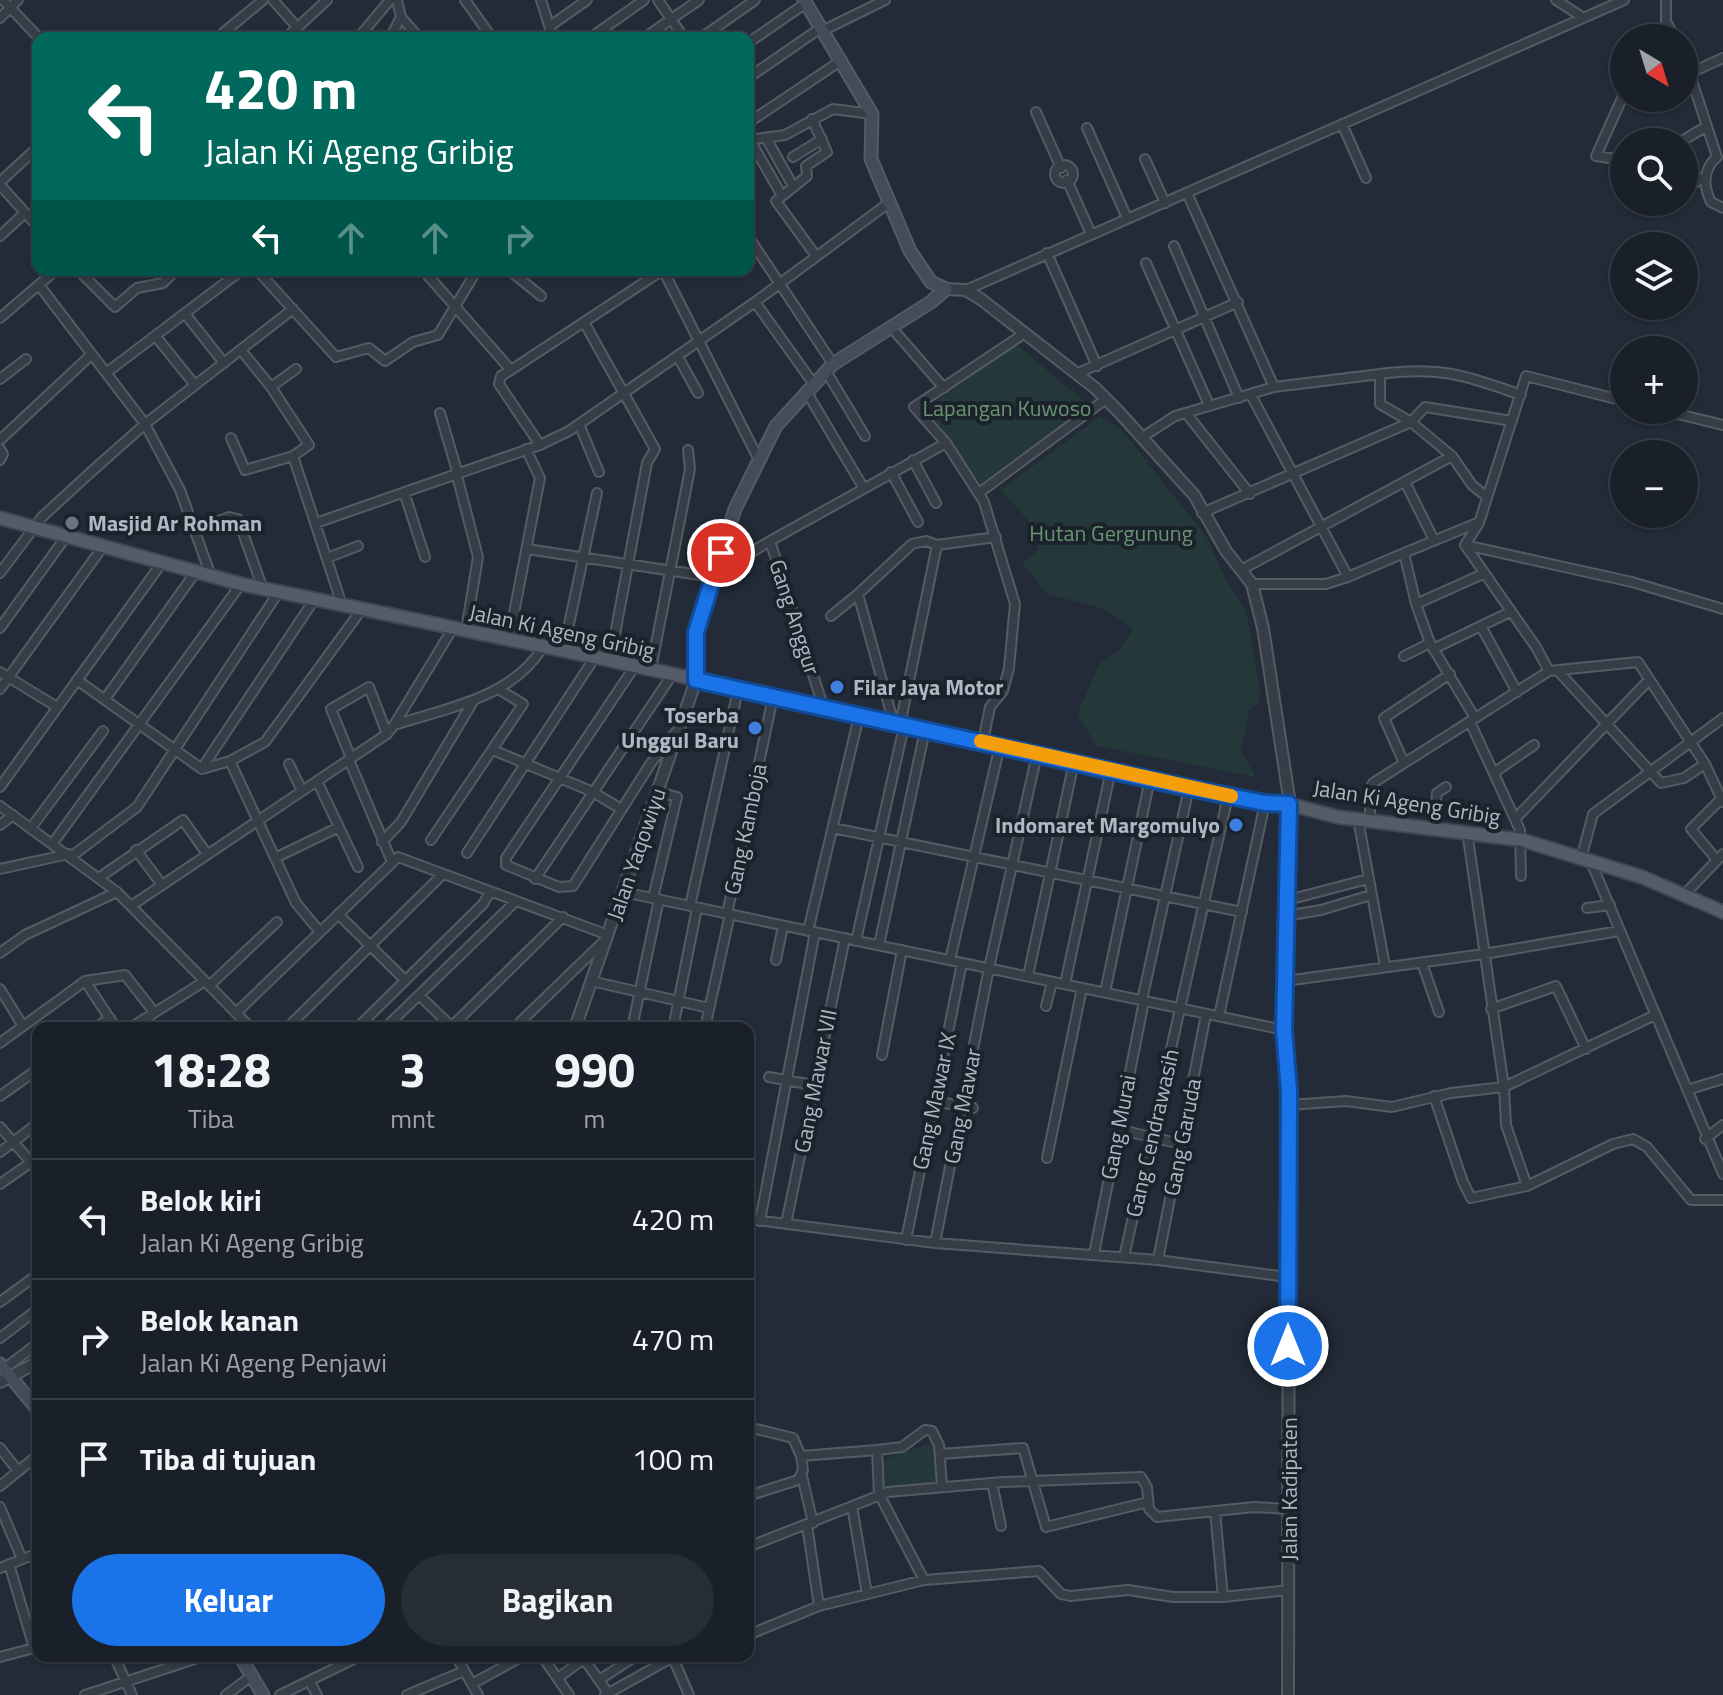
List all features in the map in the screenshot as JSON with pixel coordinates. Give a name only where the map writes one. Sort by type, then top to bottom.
[{"type":"main road","points":[[805,1],[872,114],[871,159],[916,264],[931,282],[946,289]]},
{"type":"main road","points":[[696,680],[696,632],[735,509],[776,426],[829,368],[946,289]]},
{"type":"main road","name":"Jalan Ki Ageng Gribig","points":[[0,518],[161,564],[278,593],[595,657],[1189,788],[1265,803],[1289,802],[1364,820],[1522,840],[1685,894],[1723,912]]},
{"type":"main road","points":[[4,1373],[32,1403]]},
{"type":"main road","points":[[244,1662],[263,1695]]},
{"type":"street","points":[[3,0],[33,32]]},
{"type":"street","points":[[0,18],[18,0]]},
{"type":"street","points":[[224,32],[263,0]]},
{"type":"street","points":[[273,0],[297,27]]},
{"type":"street","points":[[292,32],[327,0]]},
{"type":"street","points":[[363,32],[390,0]]},
{"type":"street","points":[[397,0],[401,17],[414,32]]},
{"type":"street","points":[[465,0],[488,32]]},
{"type":"street","points":[[541,0],[552,32]]},
{"type":"street","points":[[550,26],[587,0]]},
{"type":"street","points":[[599,32],[644,0]]},
{"type":"street","points":[[658,0],[680,32]]},
{"type":"street","points":[[653,32],[699,0]]},
{"type":"street","points":[[710,32],[755,0]]},
{"type":"street","points":[[754,74],[823,29],[885,0]]},
{"type":"street","points":[[1556,0],[1582,17]]},
{"type":"street","points":[[754,39],[805,1]]},
{"type":"street","points":[[946,289],[966,290],[1619,1]]},
{"type":"street","points":[[1667,2],[1668,24]]},
{"type":"street","points":[[393,32],[401,17]]},
{"type":"street","points":[[1698,69],[1723,58]]},
{"type":"street","points":[[754,119],[842,60]]},
{"type":"street","points":[[1698,104],[1720,155],[1709,165],[1706,176],[1711,202],[1723,208]]},
{"type":"street","points":[[754,139],[785,135],[833,109],[872,114]]},
{"type":"street","points":[[1036,112],[1061,168],[1053,178],[1058,183],[1067,180],[1091,234]]},
{"type":"street","points":[[1610,158],[1596,156],[1616,112]]},
{"type":"street","points":[[812,119],[822,139],[825,155],[806,166],[807,176],[781,194],[777,204],[816,256]]},
{"type":"street","points":[[1342,124],[1366,178]]},
{"type":"street","points":[[1698,131],[1707,126]]},
{"type":"street","points":[[1087,128],[1127,218]]},
{"type":"street","points":[[766,138],[793,186]]},
{"type":"street","points":[[793,157],[822,139]]},
{"type":"street","points":[[754,148],[781,194]]},
{"type":"street","points":[[32,153],[0,184],[32,221]]},
{"type":"street","points":[[1145,159],[1165,203]]},
{"type":"street","points":[[1698,181],[1706,176]]},
{"type":"street","points":[[1187,193],[1274,387]]},
{"type":"street","points":[[316,523],[540,445],[579,424],[678,357],[890,202]]},
{"type":"street","points":[[0,236],[25,213]]},
{"type":"street","points":[[754,246],[829,368],[865,436]]},
{"type":"street","points":[[1174,246],[1239,398]]},
{"type":"street","points":[[1047,253],[1097,366]]},
{"type":"street","points":[[1146,263],[1209,405]]},
{"type":"street","points":[[1,315],[49,276]]},
{"type":"street","points":[[84,276],[115,307],[137,288],[163,283],[170,276]]},
{"type":"street","points":[[106,373],[157,338],[235,276]]},
{"type":"street","points":[[263,276],[336,357],[369,348],[385,361],[413,342],[438,335],[473,276]]},
{"type":"street","points":[[429,276],[455,302],[511,370]]},
{"type":"street","points":[[516,276],[541,296]]},
{"type":"street","points":[[540,445],[499,384],[501,376],[654,276]]},
{"type":"street","points":[[666,276],[758,458]]},
{"type":"street","points":[[39,285],[145,424],[180,490],[211,577]]},
{"type":"street","points":[[966,290],[1106,399],[1194,495],[1202,513],[1252,584],[1326,584],[1479,523]]},
{"type":"street","points":[[755,302],[810,387],[863,487]]},
{"type":"street","points":[[1076,374],[1238,302]]},
{"type":"street","points":[[0,573],[32,529],[145,424],[293,309]]},
{"type":"street","points":[[186,315],[224,363]]},
{"type":"street","points":[[585,324],[655,449],[647,463],[610,661]]},
{"type":"street","points":[[891,327],[944,388]]},
{"type":"street","points":[[983,741],[990,707],[1007,680],[1015,627],[1015,604],[996,537],[979,493],[946,443],[914,407],[1025,333]]},
{"type":"street","points":[[157,338],[195,385]]},
{"type":"street","points":[[231,438],[245,470],[293,456],[309,445],[271,387],[241,350]]},
{"type":"street","points":[[0,440],[91,355]]},
{"type":"street","points":[[678,357],[698,393]]},
{"type":"street","points":[[0,379],[26,359]]},
{"type":"street","points":[[271,387],[296,369]]},
{"type":"street","points":[[1141,438],[1162,422],[1274,387],[1380,374],[1432,369],[1521,395]]},
{"type":"street","points":[[1380,374],[1380,404],[1411,422],[1452,456],[1472,485],[1487,497]]},
{"type":"street","points":[[1465,545],[1479,523],[1526,376],[1610,397]]},
{"type":"street","points":[[1251,395],[1348,577]]},
{"type":"street","points":[[979,493],[1106,399]]},
{"type":"street","points":[[1202,513],[1411,422],[1425,407],[1512,421]]},
{"type":"street","points":[[131,906],[387,734],[460,629],[478,557],[440,413]]},
{"type":"street","points":[[1186,413],[1250,494]]},
{"type":"street","points":[[1698,419],[1723,425]]},
{"type":"street","points":[[579,424],[599,472]]},
{"type":"street","points":[[770,541],[946,443]]},
{"type":"street","points":[[0,449],[3,454],[0,460]]},
{"type":"street","points":[[509,639],[540,478],[526,449]]},
{"type":"street","points":[[651,669],[690,469],[688,450]]},
{"type":"street","points":[[293,456],[342,605]]},
{"type":"street","points":[[1241,570],[1452,456]]},
{"type":"street","points":[[913,460],[936,503]]},
{"type":"street","points":[[891,472],[918,522]]},
{"type":"street","points":[[1405,482],[1434,540]]},
{"type":"street","points":[[404,492],[425,557]]},
{"type":"street","points":[[563,652],[597,493]]},
{"type":"street","points":[[194,530],[229,517],[238,519],[263,589]]},
{"type":"street","points":[[831,616],[912,544],[926,541],[937,545],[996,537]]},
{"type":"street","points":[[0,628],[65,538]]},
{"type":"street","name":"Gang Anggur","points":[[714,576],[770,541],[824,709]]},
{"type":"street","points":[[856,941],[937,545]]},
{"type":"street","points":[[1465,545],[1553,671],[1609,722],[1664,783],[1684,778],[1705,764]]},
{"type":"street","points":[[1465,545],[1632,582],[1723,609]]},
{"type":"street","points":[[327,558],[358,546]]},
{"type":"street","points":[[0,689],[4,674],[102,548]]},
{"type":"street","points":[[527,549],[714,576]]},
{"type":"street","points":[[1404,553],[1416,604],[1431,646],[1450,674],[1515,819],[1522,840],[1521,876]]},
{"type":"street","points":[[0,787],[161,564]]},
{"type":"street","points":[[105,699],[195,573]]},
{"type":"street","points":[[1416,604],[1483,574]]},
{"type":"street","points":[[53,843],[241,584]]},
{"type":"street","name":"Jalan Kadipaten","points":[[1252,584],[1263,628],[1289,802],[1284,901],[1284,1030],[1289,1105],[1288,1695]]},
{"type":"street","points":[[0,869],[71,855],[137,807],[278,593]]},
{"type":"street","points":[[858,594],[900,725]]},
{"type":"street","points":[[202,769],[314,600]]},
{"type":"street","points":[[202,769],[230,761],[265,742],[362,609]]},
{"type":"street","points":[[1404,656],[1482,628],[1510,612]]},
{"type":"street","points":[[1482,628],[1517,692]]},
{"type":"street","points":[[394,725],[500,690],[533,663],[543,647]]},
{"type":"street","points":[[467,853],[595,657]]},
{"type":"street","points":[[1385,966],[1368,879],[1364,820],[1371,786],[1553,671],[1638,662],[1705,764],[1722,800],[1691,829],[1720,857],[1685,894]]},
{"type":"street","points":[[635,666],[505,861],[508,866],[566,889],[573,886],[651,763],[680,728]]},
{"type":"street","points":[[4,674],[57,707]]},
{"type":"street","points":[[1404,763],[1384,718],[1450,674]]},
{"type":"street","points":[[535,879],[672,675]]},
{"type":"street","points":[[77,680],[202,769]]},
{"type":"street","name":"Jalan Yaqowiyu","points":[[577,1022],[696,680]]},
{"type":"street","points":[[1515,819],[1649,680]]},
{"type":"street","points":[[387,734],[369,687],[331,709],[392,862]]},
{"type":"street","points":[[431,840],[523,704],[500,690]]},
{"type":"street","points":[[674,1022],[738,690]]},
{"type":"street","name":"Gang Kamboja","points":[[706,1022],[773,697]]},
{"type":"street","points":[[382,842],[401,822],[474,699]]},
{"type":"street","points":[[760,1221],[811,931],[859,716]]},
{"type":"street","points":[[1723,718],[1593,814],[1586,860],[1610,905],[1705,1139],[1723,1174]]},
{"type":"street","points":[[879,945],[925,730]]},
{"type":"street","points":[[31,828],[103,731]]},
{"type":"street","points":[[950,960],[1000,745]]},
{"type":"street","points":[[1495,772],[1534,745]]},
{"type":"street","points":[[493,750],[593,792],[621,809]]},
{"type":"street","name":"Gang Mawar","points":[[935,1243],[989,968],[1037,754]]},
{"type":"street","points":[[230,761],[296,903],[320,932]]},
{"type":"street","points":[[1028,976],[1074,762]]},
{"type":"street","points":[[289,764],[302,791]]},
{"type":"street","points":[[1065,984],[1111,770]]},
{"type":"street","points":[[1105,992],[1150,779]]},
{"type":"street","points":[[317,781],[358,867]]},
{"type":"street","points":[[1433,828],[1437,793],[1446,787]]},
{"type":"street","name":"Gang Murai","points":[[1094,1254],[1143,1000],[1189,788]]},
{"type":"street","points":[[633,1022],[677,797],[658,792]]},
{"type":"street","name":"Gang Cendrawasih","points":[[1124,1257],[1228,796]]},
{"type":"street","points":[[1219,1016],[1265,803]]},
{"type":"street","points":[[0,806],[100,877],[245,1022]]},
{"type":"street","points":[[0,825],[13,815]]},
{"type":"street","points":[[100,877],[183,820],[207,854]]},
{"type":"street","points":[[275,858],[337,828]]},
{"type":"street","points":[[833,828],[1051,870],[1242,912]]},
{"type":"street","points":[[1467,831],[1504,1087],[1506,1125],[1527,1186]]},
{"type":"street","points":[[136,850],[162,885]]},
{"type":"street","points":[[236,1013],[392,862],[402,858],[563,917],[607,937],[520,1022]]},
{"type":"street","points":[[293,1022],[443,874]]},
{"type":"street","points":[[1284,901],[1368,879]]},
{"type":"street","points":[[0,953],[25,935],[117,892]]},
{"type":"street","points":[[363,1022],[483,904],[490,892]]},
{"type":"street","points":[[623,892],[1284,1030]]},
{"type":"street","points":[[1285,916],[1321,910],[1371,895]]},
{"type":"street","points":[[392,1022],[516,901]]},
{"type":"street","points":[[1587,908],[1610,905]]},
{"type":"street","points":[[338,914],[405,980]]},
{"type":"street","points":[[457,1022],[563,917]]},
{"type":"street","points":[[139,1022],[207,983],[277,922]]},
{"type":"street","points":[[776,960],[783,926]]},
{"type":"street","points":[[1285,981],[1484,954],[1619,931]]},
{"type":"street","name":"Gang Mawar VII","points":[[786,1224],[845,938]]},
{"type":"street","points":[[882,1055],[902,950]]},
{"type":"street","name":"Gang Mawar IX","points":[[906,1240],[962,963]]},
{"type":"street","points":[[1422,963],[1439,1012]]},
{"type":"street","points":[[0,1043],[85,981],[125,975],[154,1012]]},
{"type":"street","points":[[85,981],[112,1022]]},
{"type":"street","points":[[591,981],[709,1008]]},
{"type":"street","points":[[1046,1006],[1052,982]]},
{"type":"street","points":[[1491,1009],[1556,986],[1586,1049]]},
{"type":"street","points":[[1047,1158],[1082,988]]},
{"type":"street","points":[[0,989],[23,1026]]},
{"type":"street","points":[[420,996],[445,1022]]},
{"type":"street","name":"Gang Garuda","points":[[1158,1260],[1206,1014]]},
{"type":"street","points":[[1289,1105],[1346,1101],[1392,1107],[1434,1096],[1504,1087],[1655,1015]]},
{"type":"street","points":[[104,1022],[110,1018]]},
{"type":"street","points":[[0,1096],[32,1073]]},
{"type":"street","points":[[769,1077],[813,1085]]},
{"type":"street","points":[[1687,1090],[1723,1079]]},
{"type":"street","points":[[1434,1096],[1469,1196],[1477,1199],[1527,1186],[1613,1144],[1633,1139],[1647,1147],[1688,1197],[1702,1203],[1723,1200]]},
{"type":"street","points":[[934,1101],[973,1108]]},
{"type":"street","points":[[1705,1139],[1723,1125]]},
{"type":"street","points":[[0,1127],[30,1163],[0,1184]]},
{"type":"street","points":[[0,1152],[32,1128]]},
{"type":"street","points":[[1117,1129],[1181,1144]]},
{"type":"street","points":[[754,1220],[906,1240],[1158,1260],[1287,1277]]},
{"type":"street","points":[[0,1302],[32,1278]]},
{"type":"street","points":[[0,1338],[32,1314]]},
{"type":"street","points":[[4,1373],[32,1348]]},
{"type":"street","points":[[4,1373],[32,1364]]},
{"type":"street","points":[[754,1428],[793,1438],[801,1456],[819,1606]]},
{"type":"street","points":[[801,1456],[902,1447],[930,1430],[937,1437],[942,1486]]},
{"type":"street","points":[[940,1454],[1020,1447],[1046,1527],[1148,1502]]},
{"type":"street","points":[[0,1448],[18,1471]]},
{"type":"street","points":[[877,1450],[879,1494],[924,1580]]},
{"type":"street","points":[[0,1486],[32,1460]]},
{"type":"street","points":[[754,1494],[802,1476]]},
{"type":"street","points":[[754,1545],[879,1494],[942,1486],[1141,1477],[1145,1482],[1151,1513],[1157,1517],[1215,1511],[1290,1509]]},
{"type":"street","points":[[992,1483],[1001,1526]]},
{"type":"street","points":[[852,1506],[867,1594]]},
{"type":"street","points":[[0,1507],[22,1559]]},
{"type":"street","points":[[1215,1511],[1223,1597]]},
{"type":"street","points":[[0,1568],[32,1555]]},
{"type":"street","points":[[9,1564],[32,1636]]},
{"type":"street","points":[[754,1633],[819,1606],[924,1580],[1034,1570],[1045,1574],[1064,1595],[1128,1590],[1173,1597],[1223,1597],[1289,1590]]},
{"type":"street","points":[[0,1657],[32,1649]]},
{"type":"street","points":[[117,1662],[132,1695]]},
{"type":"street","points":[[85,1695],[185,1662]]},
{"type":"street","points":[[280,1695],[348,1662]]},
{"type":"street","points":[[459,1662],[478,1695]]},
{"type":"street","points":[[472,1684],[505,1662]]},
{"type":"street","points":[[547,1662],[569,1695]]},
{"type":"street","points":[[559,1677],[577,1662]]},
{"type":"street","points":[[586,1662],[606,1694],[665,1662]]},
{"type":"street","points":[[599,1680],[627,1662]]},
{"type":"street","points":[[676,1662],[689,1695]]},
{"type":"street","points":[[407,1695],[464,1671]]},
{"type":"street","points":[[226,1695],[254,1675]]},
{"type":"street","points":[[310,1682],[317,1695]]},
{"type":"green space","name":"Lapangan Kuwoso","points":[[1016,344],[1085,402],[1077,416],[981,484],[951,443],[922,411]]},
{"type":"green space","name":"Hutan Gergunung","points":[[1100,417],[1120,428],[1207,538],[1224,576],[1246,611],[1260,691],[1258,703],[1249,711],[1241,751],[1256,777],[1097,746],[1077,715],[1100,662],[1119,651],[1133,629],[1102,608],[1047,594],[1022,563],[1038,551],[1035,533],[1000,490]]},
{"type":"green space","points":[[934,1444],[939,1460],[940,1482],[884,1487],[882,1460]]},
{"type":"slow traffic","points":[[981,741],[1231,796]]},
{"type":"place","name":"Masjid Ar Rohman","points":[[72,523]]},
{"type":"place","name":"Filar Jaya Motor","points":[[837,687]]},
{"type":"place","name":"Toserba Unggul Baru","points":[[755,728]]},
{"type":"place","name":"Indomaret Margomulyo","points":[[1236,825]]},
{"type":"route","points":[[721,553],[696,632],[696,680],[1189,788],[1265,803],[1289,804],[1284,901],[1284,1030],[1289,1091],[1288,1346]]}]
